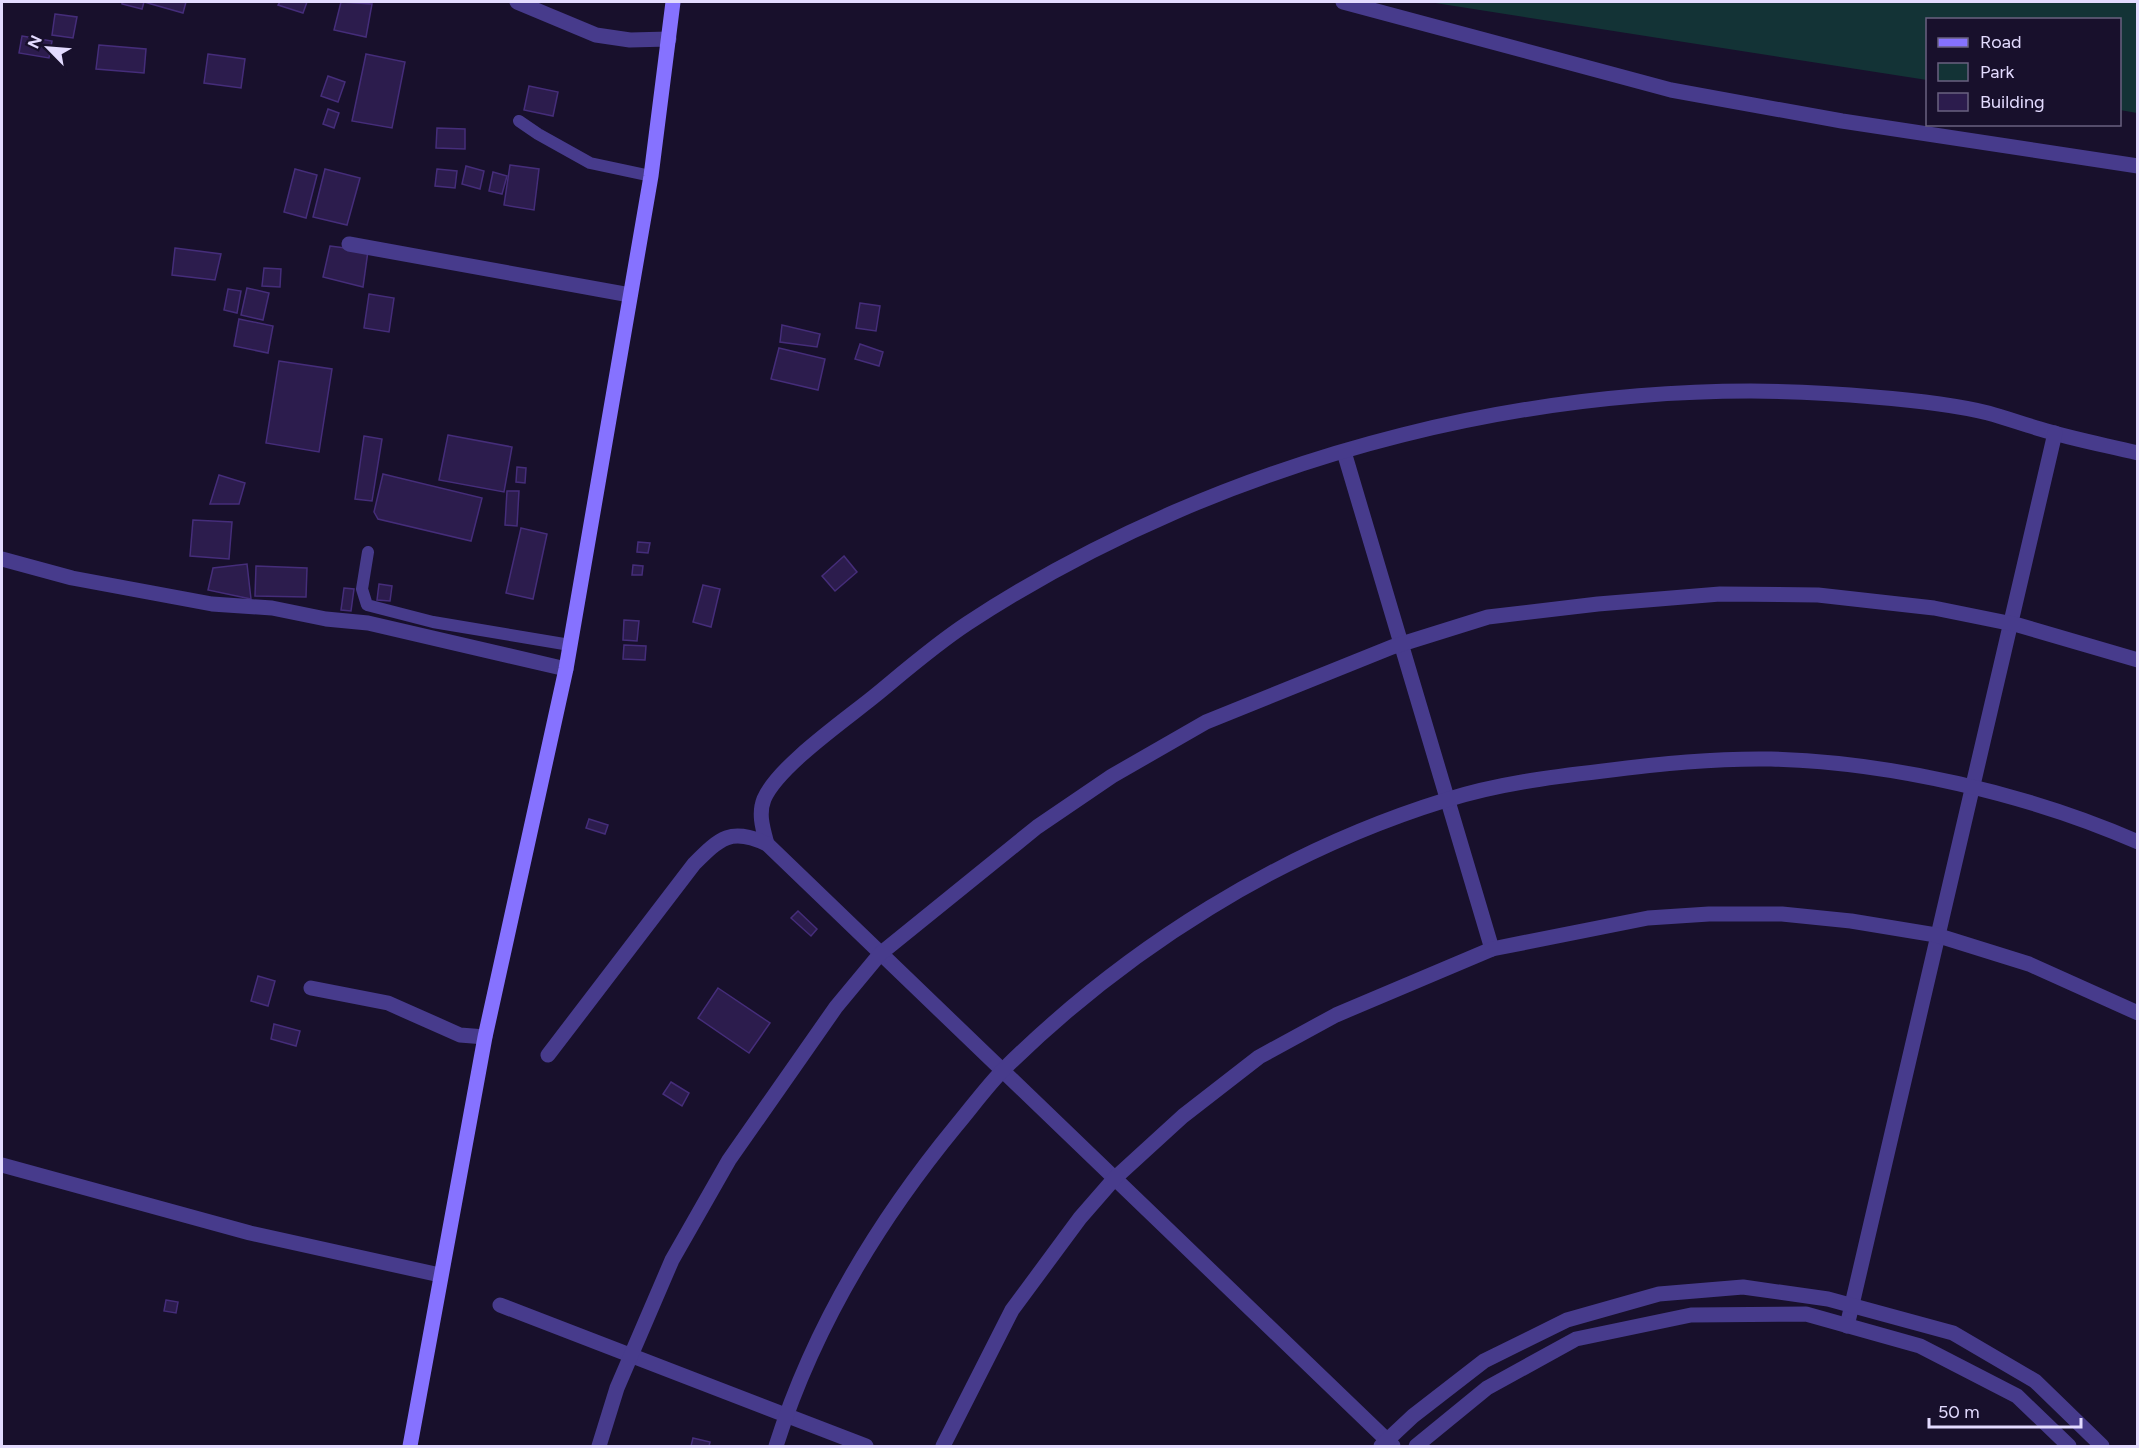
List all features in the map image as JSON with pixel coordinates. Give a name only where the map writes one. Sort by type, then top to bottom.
[{"type":"street","points":[[517,2],[596,35],[630,40],[669,39]]},
{"type":"street","points":[[410,1446],[485,1037],[566,669],[651,176],[673,2]]},
{"type":"street","points":[[1343,2],[1671,90],[1842,121],[2138,166]]},
{"type":"street","points":[[349,244],[630,295]]},
{"type":"street","points":[[767,844],[761,819],[765,798],[783,773],[904,672],[967,624],[1067,565],[1146,525],[1241,486],[1344,452],[1430,429],[1532,408],[1637,397],[1749,392],[1895,400],[1985,412],[2055,433],[2138,453]]},
{"type":"street","points":[[1847,1326],[2055,433]]},
{"type":"street","points":[[1344,452],[1492,949]]},
{"type":"street","points":[[2,559],[72,578],[212,604],[272,608],[326,619],[368,623],[566,669]]},
{"type":"street","points":[[599,1446],[617,1388],[678,1250],[729,1160],[837,1006],[880,954],[1037,827],[1112,776],[1206,722],[1381,651],[1488,617],[1598,604],[1720,594],[1818,595],[1944,610],[2018,626],[2138,660]]},
{"type":"street","points":[[776,1446],[785,1416],[818,1341],[858,1264],[916,1175],[1002,1071],[1070,1009],[1121,969],[1223,899],[1289,864],[1394,818],[1450,798],[1559,776],[1677,762],[1771,759],[1859,766],[1963,784],[2100,826],[2138,843]]},
{"type":"street","points":[[548,1055],[675,888],[713,845],[731,835],[747,834],[767,844],[1387,1444],[1413,1416],[1484,1360],[1567,1320],[1659,1294],[1743,1287],[1853,1305],[1953,1333],[2035,1381],[2102,1446]]},
{"type":"street","points":[[943,1446],[1012,1310],[1080,1218],[1114,1179],[1183,1116],[1259,1057],[1336,1015],[1492,949],[1648,918],[1709,914],[1805,917],[1936,935],[2029,964],[2138,1013]]},
{"type":"street","points":[[311,988],[388,1003],[460,1035],[485,1037]]},
{"type":"street","points":[[2,1165],[250,1233],[440,1275]]},
{"type":"street","points":[[500,1305],[866,1446]]},
{"type":"street","points":[[1416,1446],[1487,1388],[1576,1339],[1691,1315],[1806,1314],[1920,1346],[2017,1396],[2069,1446]]},
{"type":"street","points":[[2056,1434],[2070,1416]]},
{"type":"lane","points":[[519,121],[538,135],[590,163],[651,176]]},
{"type":"lane","points":[[368,552],[362,589],[367,605],[433,622],[570,645]]},
{"type":"green space","points":[[1429,2],[2137,2],[2137,113],[2121,110],[2121,18],[1926,18],[1926,80]]},
{"type":"building","points":[[122,2],[144,2],[142,9],[122,4]]},
{"type":"building","points":[[144,2],[186,2],[183,13]]},
{"type":"building","points":[[280,2],[307,2],[303,13],[278,5]]},
{"type":"building","points":[[341,2],[372,4],[366,37],[334,30]]},
{"type":"building","points":[[55,14],[77,17],[73,38],[52,35]]},
{"type":"building","points":[[22,36],[52,41],[49,58],[19,53]]},
{"type":"building","points":[[99,45],[146,49],[144,73],[96,69]]},
{"type":"building","points":[[208,54],[245,59],[241,88],[204,83]]},
{"type":"building","points":[[366,54],[405,62],[392,128],[352,121]]},
{"type":"building","points":[[328,76],[345,82],[338,102],[321,96]]},
{"type":"building","points":[[529,86],[558,92],[553,116],[524,110]]},
{"type":"building","points":[[328,109],[339,113],[334,128],[323,124]]},
{"type":"building","points":[[437,128],[465,129],[465,149],[436,148]]},
{"type":"building","points":[[510,165],[539,169],[534,210],[504,205]]},
{"type":"building","points":[[466,166],[484,171],[480,189],[462,184]]},
{"type":"building","points":[[295,169],[317,175],[306,218],[284,212]]},
{"type":"building","points":[[325,169],[360,178],[347,225],[313,217]]},
{"type":"building","points":[[437,169],[457,171],[455,188],[435,186]]},
{"type":"building","points":[[493,172],[507,176],[502,194],[489,191]]},
{"type":"building","points":[[330,246],[368,251],[363,287],[323,277]]},
{"type":"building","points":[[175,248],[221,254],[215,280],[172,275]]},
{"type":"building","points":[[264,268],[281,269],[280,287],[262,286]]},
{"type":"building","points":[[247,288],[269,293],[263,320],[241,315]]},
{"type":"building","points":[[228,289],[241,291],[237,313],[224,310]]},
{"type":"building","points":[[369,294],[394,298],[389,332],[364,328]]},
{"type":"building","points":[[860,303],[880,306],[876,331],[856,328]]},
{"type":"building","points":[[239,319],[273,326],[268,353],[234,346]]},
{"type":"building","points":[[782,325],[820,334],[817,347],[780,342]]},
{"type":"building","points":[[860,344],[883,352],[879,366],[855,359]]},
{"type":"building","points":[[779,348],[825,359],[818,390],[771,379]]},
{"type":"building","points":[[279,361],[332,369],[319,452],[266,443]]},
{"type":"building","points":[[448,435],[512,447],[504,492],[439,480]]},
{"type":"building","points":[[364,436],[382,439],[372,501],[355,499]]},
{"type":"building","points":[[517,467],[526,468],[525,483],[516,482]]},
{"type":"building","points":[[383,474],[482,498],[471,541],[378,519],[374,512]]},
{"type":"building","points":[[219,475],[245,483],[239,504],[210,504]]},
{"type":"building","points":[[507,491],[519,491],[517,526],[505,525]]},
{"type":"building","points":[[193,520],[232,522],[229,559],[190,556]]},
{"type":"building","points":[[521,528],[547,534],[533,599],[506,593]]},
{"type":"building","points":[[638,542],[650,543],[648,553],[637,552]]},
{"type":"building","points":[[844,556],[857,572],[835,591],[822,576]]},
{"type":"building","points":[[247,564],[251,599],[208,590],[213,568]]},
{"type":"building","points":[[633,565],[643,566],[642,575],[632,575]]},
{"type":"building","points":[[256,566],[307,568],[306,597],[255,596]]},
{"type":"building","points":[[379,584],[392,586],[390,601],[377,600]]},
{"type":"building","points":[[703,585],[720,589],[711,627],[693,622]]},
{"type":"building","points":[[344,588],[354,589],[351,611],[341,610]]},
{"type":"building","points":[[624,620],[639,621],[637,641],[623,640]]},
{"type":"building","points":[[624,645],[646,646],[645,660],[623,659]]},
{"type":"building","points":[[589,819],[608,825],[605,834],[586,828]]},
{"type":"building","points":[[798,911],[817,929],[811,936],[791,918]]},
{"type":"building","points":[[258,976],[275,981],[268,1006],[251,1001]]},
{"type":"building","points":[[718,988],[770,1023],[749,1053],[698,1018]]},
{"type":"building","points":[[274,1024],[300,1031],[296,1046],[271,1039]]},
{"type":"building","points":[[671,1082],[689,1093],[682,1106],[663,1094]]},
{"type":"building","points":[[166,1300],[178,1302],[176,1313],[164,1311]]},
{"type":"building","points":[[693,1438],[710,1442],[709,1446],[691,1446]]}]
